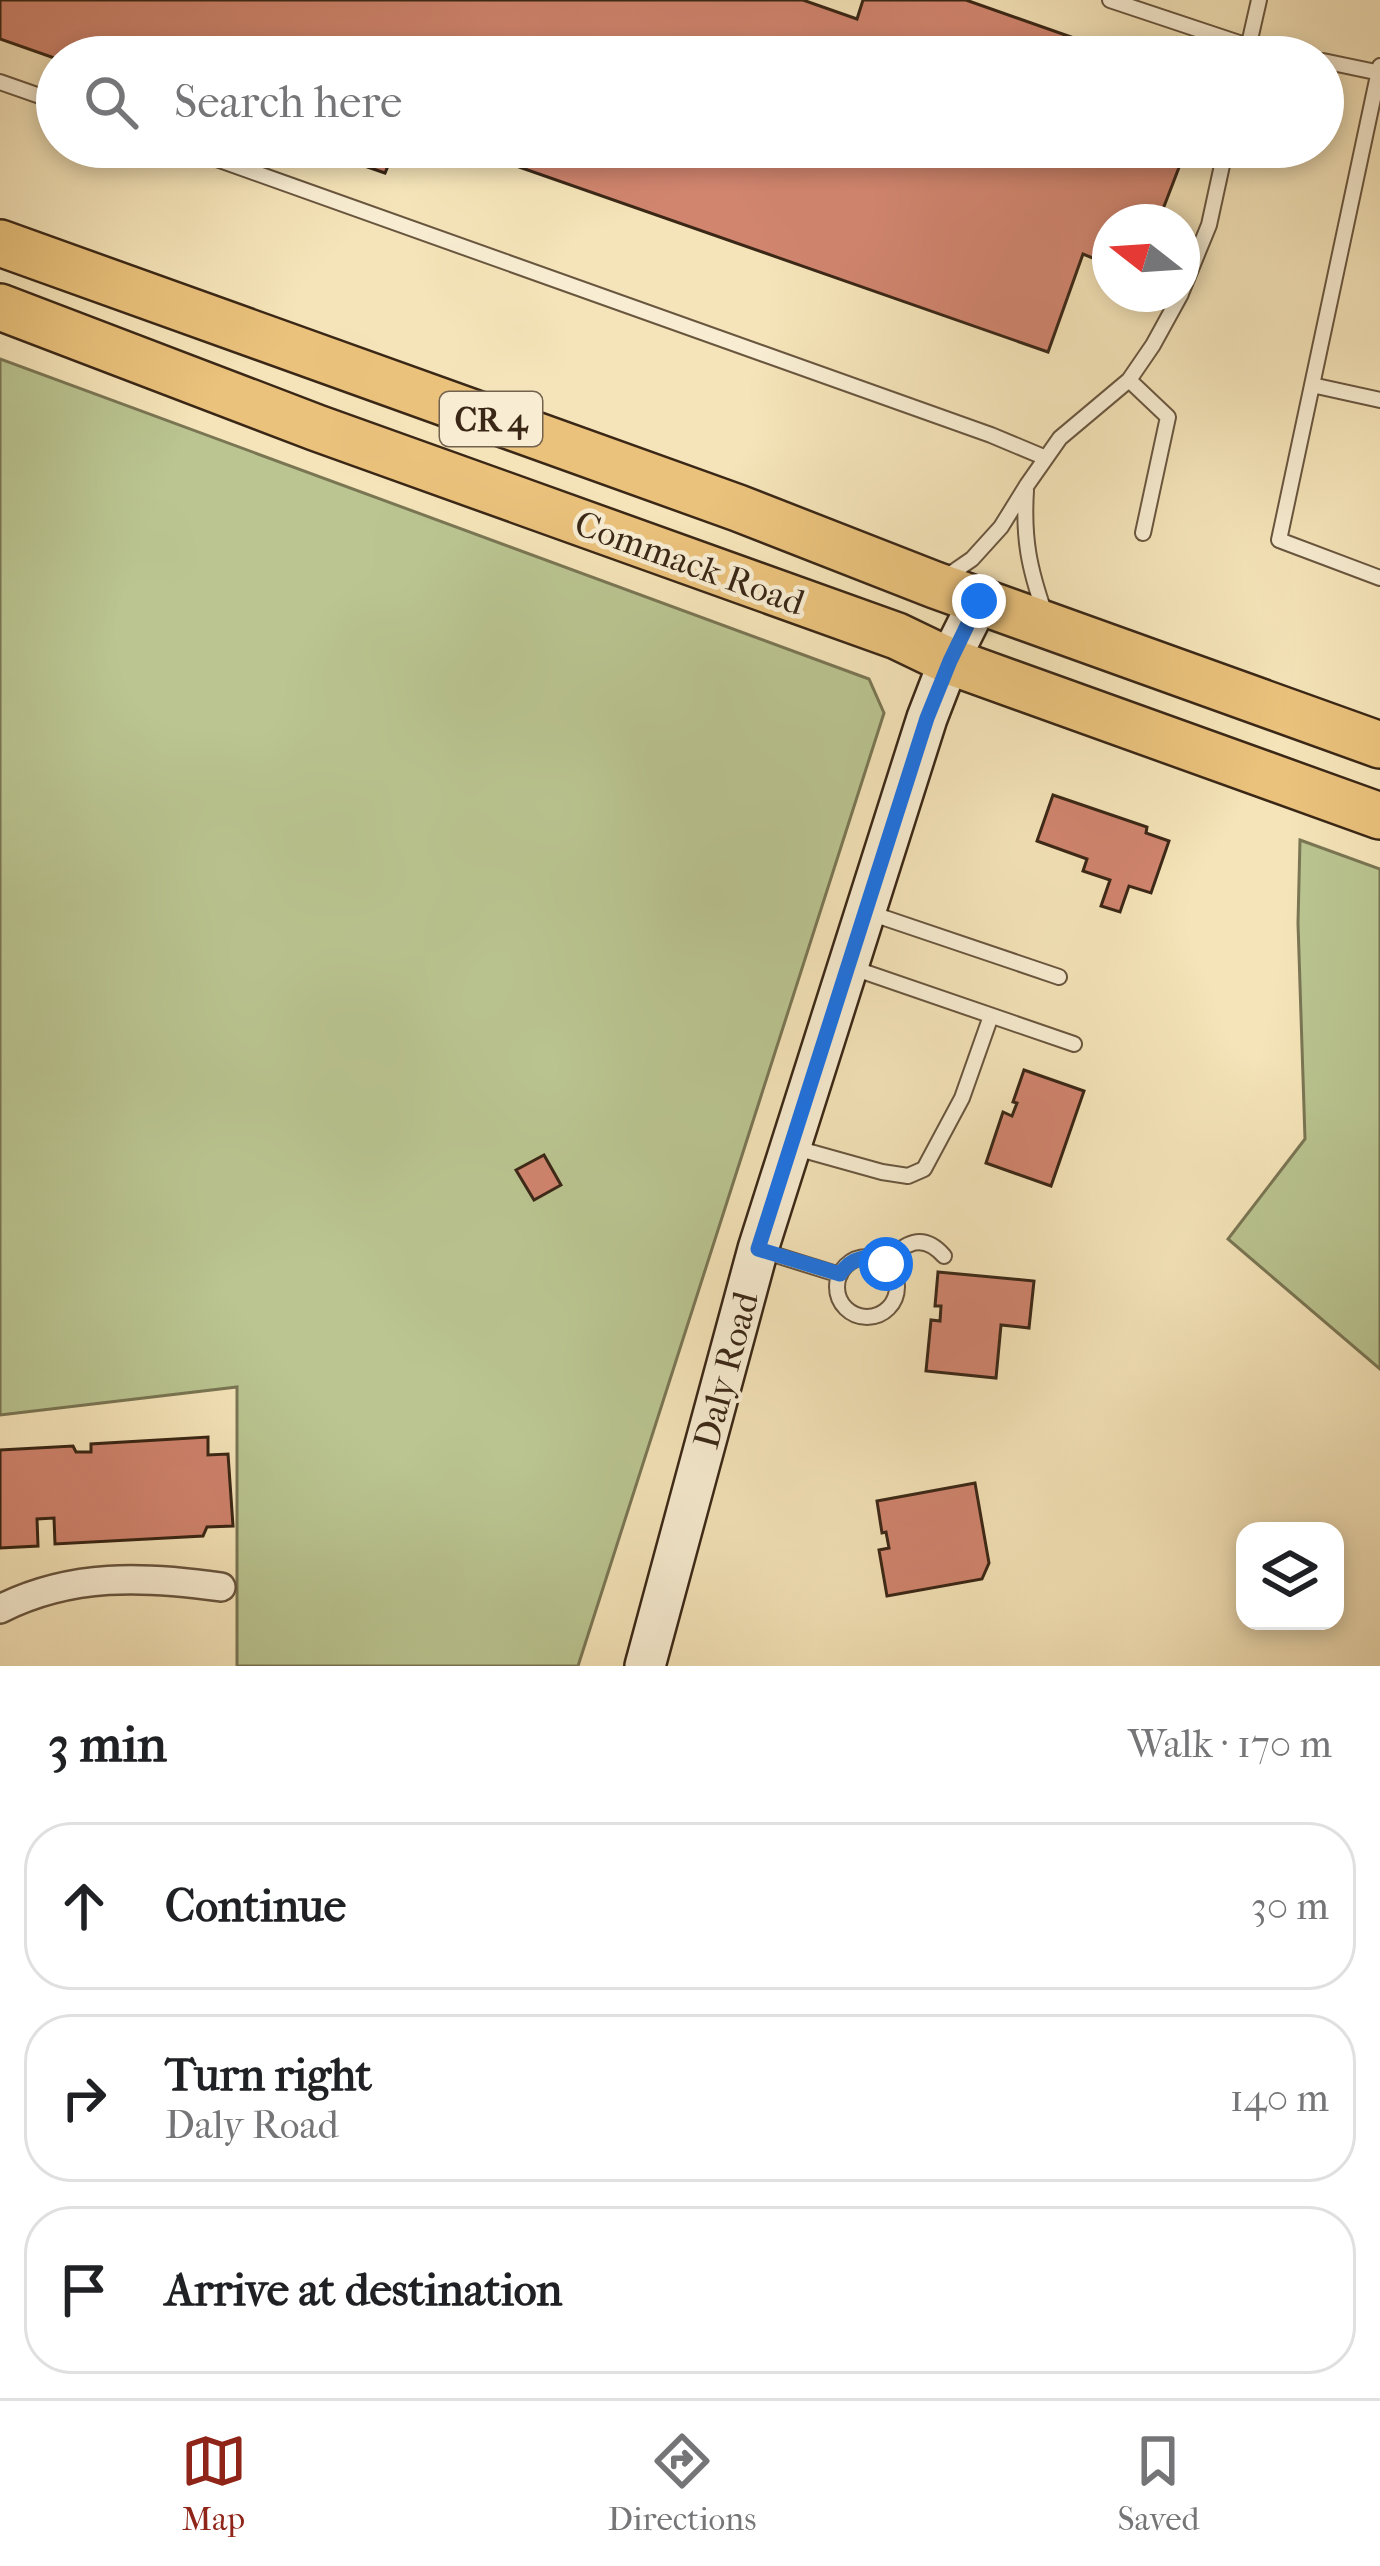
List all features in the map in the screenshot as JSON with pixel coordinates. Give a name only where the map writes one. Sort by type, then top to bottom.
[{"type":"main road","name":"Commack Road","points":[[0,243],[1380,745]]},
{"type":"main road","name":"Commack Road","points":[[0,307],[317,428],[1380,816]]},
{"type":"main road","name":"Daly Road","points":[[644,1666],[758,1249],[927,718],[979,601]]},
{"type":"street","points":[[0,1609],[55,1587],[103,1578],[221,1587]]},
{"type":"lane","points":[[1110,0],[1205,36]]},
{"type":"lane","points":[[1250,36],[1258,0]]},
{"type":"lane","points":[[1344,64],[1380,70],[1279,540],[1380,578]]},
{"type":"lane","points":[[0,82],[36,95]]},
{"type":"lane","points":[[242,168],[1046,458]]},
{"type":"lane","points":[[1200,247],[1221,168]]},
{"type":"lane","points":[[935,585],[972,559],[1001,527],[1060,438],[1129,380],[1171,312]]},
{"type":"lane","points":[[1129,380],[1168,417],[1143,533]]},
{"type":"lane","points":[[1312,385],[1380,400]]},
{"type":"lane","points":[[1027,484],[1024,532],[1033,580],[1050,626]]},
{"type":"lane","points":[[865,911],[1059,976]]},
{"type":"lane","points":[[848,967],[1074,1044]]},
{"type":"lane","points":[[791,1147],[882,1172],[908,1176],[923,1169],[962,1097],[991,1016]]},
{"type":"lane","points":[[886,1264],[911,1241],[921,1240],[944,1256]]},
{"type":"lane","points":[[758,1249],[840,1274]]},
{"type":"lane","points":[[872,1257],[886,1264],[894,1274],[897,1294],[887,1310],[868,1317],[849,1311],[838,1294],[840,1274],[853,1260],[872,1257]]},
{"type":"green space","points":[[0,359],[869,679],[884,713],[578,1666],[237,1666],[237,1387],[0,1415]]},
{"type":"green space","points":[[1300,840],[1380,869],[1380,1369],[1228,1239],[1305,1139]]},
{"type":"building","points":[[0,0],[803,0],[857,19],[863,0],[966,0],[1068,36],[36,36],[36,52],[0,39]]},
{"type":"building","points":[[522,168],[1179,168],[1165,204],[1092,204],[1092,258],[1083,254],[1048,352]]},
{"type":"building","points":[[1053,795],[1147,827],[1146,833],[1169,841],[1151,893],[1129,886],[1120,912],[1101,906],[1110,880],[1083,871],[1087,859],[1037,841]]},
{"type":"building","points":[[1024,1070],[1084,1091],[1051,1186],[986,1163],[1003,1112],[1012,1116]]},
{"type":"building","points":[[544,1155],[561,1185],[534,1200],[516,1170]]},
{"type":"building","points":[[938,1272],[1034,1281],[1029,1328],[1001,1325],[996,1378],[926,1371],[931,1320],[940,1321],[941,1306],[935,1306]]},
{"type":"building","points":[[208,1437],[208,1455],[228,1454],[233,1526],[207,1527],[203,1536],[55,1544],[54,1518],[37,1519],[38,1546],[0,1548],[0,1450],[73,1446],[76,1452],[91,1452],[91,1444]]},
{"type":"building","points":[[975,1483],[989,1563],[982,1579],[887,1596],[879,1550],[889,1548],[877,1501]]},
{"type":"route","points":[[886,1264],[872,1257],[853,1260],[840,1274],[758,1249],[927,718],[979,601]]}]
